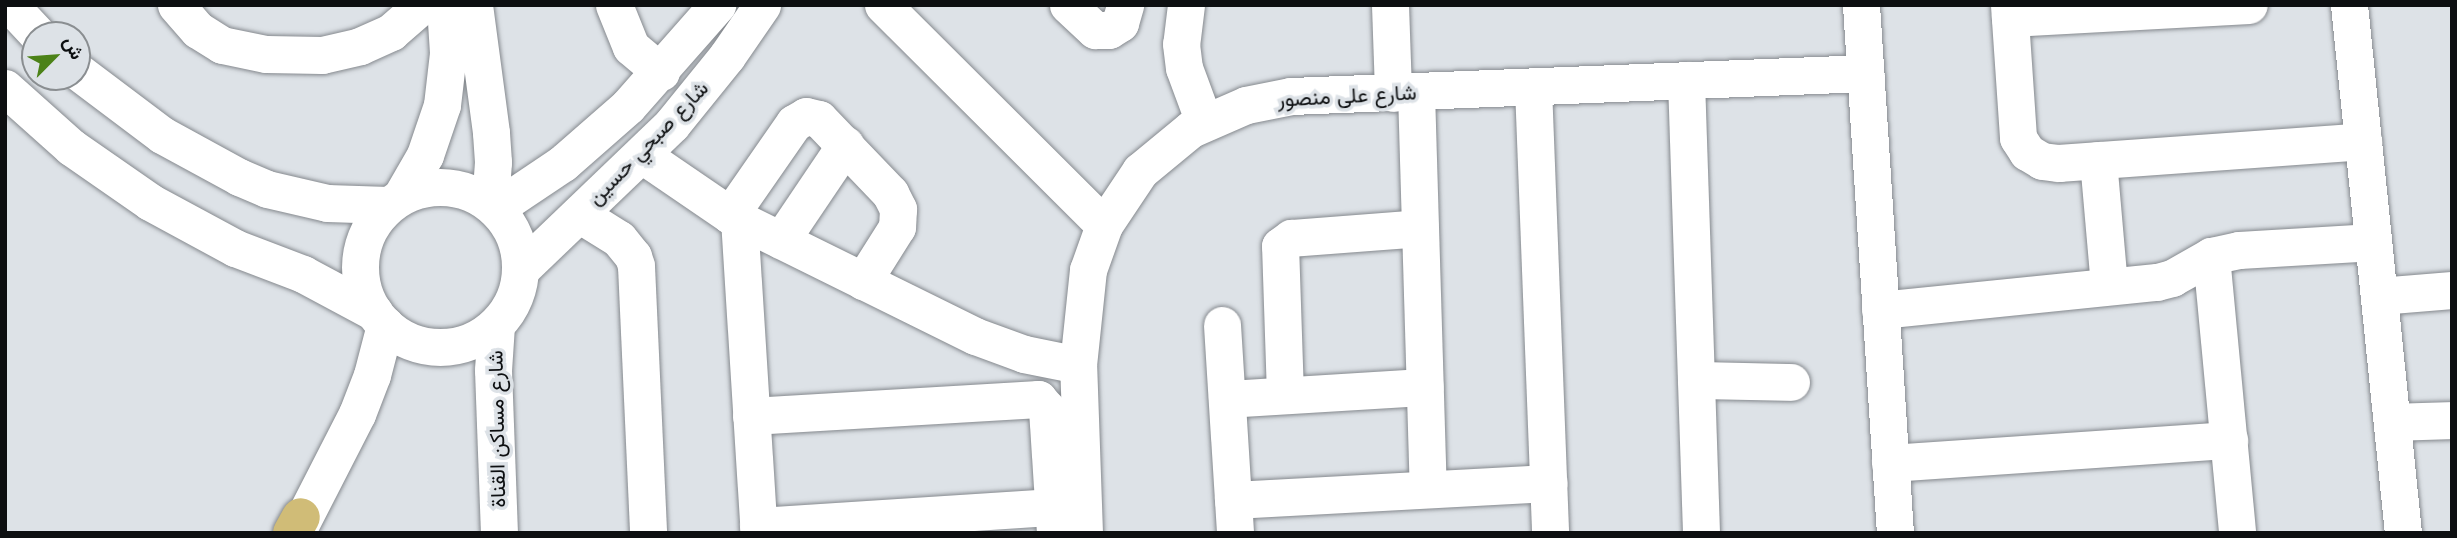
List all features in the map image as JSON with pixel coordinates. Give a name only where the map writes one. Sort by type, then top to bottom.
[{"type":"street","points":[[10,5],[25,21]]},
{"type":"street","points":[[176,5],[198,30],[222,45],[266,54],[322,55],[360,46],[438,11]]},
{"type":"street","points":[[614,5],[632,47],[661,72]]},
{"type":"street","name":"شارع صبحي حسين","points":[[493,206],[563,163],[628,106],[661,72],[717,5]]},
{"type":"street","name":"شارع صبحي حسين","points":[[521,270],[642,155],[701,91],[762,5]]},
{"type":"street","points":[[883,5],[1104,225]]},
{"type":"street","points":[[1068,5],[1096,30],[1109,30],[1120,23],[1125,5]]},
{"type":"street","points":[[1186,5],[1181,44],[1184,68],[1203,122]]},
{"type":"street","points":[[1390,5],[1404,92],[1420,228],[1428,489]]},
{"type":"street","points":[[1861,5],[1895,533]]},
{"type":"street","points":[[2249,5],[2009,11],[2018,138],[2027,152],[2042,161],[2098,160],[2363,141]]},
{"type":"street","points":[[2348,5],[2403,533]]},
{"type":"street","points":[[296,527],[356,414],[372,375],[379,319],[361,281],[362,248],[376,217],[395,200],[425,155],[442,105],[448,53],[438,11]]},
{"type":"street","points":[[438,11],[490,120],[493,206]]},
{"type":"street","name":"شارع على منصور","points":[[1084,533],[1078,365],[1088,270],[1104,225],[1140,171],[1203,122],[1246,105],[1290,96],[1866,73]]},
{"type":"street","points":[[1686,80],[1701,533]]},
{"type":"street","points":[[5,88],[71,147],[150,202],[224,243],[303,274],[415,343],[450,347],[482,336],[496,325],[514,300],[521,270],[515,236],[493,206],[456,187],[419,188],[395,200],[357,205],[307,199],[239,177],[162,135],[91,82]]},
{"type":"street","points":[[1533,87],[1550,533]]},
{"type":"street","points":[[751,416],[1038,399],[1046,409],[1055,520],[759,529],[735,217],[799,118],[813,116],[819,119],[890,193],[898,209],[897,227],[863,281]]},
{"type":"street","points":[[781,240],[845,145]]},
{"type":"street","points":[[642,155],[735,217],[863,281],[999,346],[1050,361],[1078,365]]},
{"type":"street","points":[[2098,160],[2109,286]]},
{"type":"street","points":[[579,214],[619,239],[633,256],[636,266],[648,533]]},
{"type":"street","points":[[1285,395],[1280,246],[1291,238],[1420,228]]},
{"type":"street","points":[[1880,310],[2172,278],[2211,256],[2239,250],[2373,242]]},
{"type":"street","points":[[2211,256],[2237,533]]},
{"type":"street","points":[[2379,296],[2452,290]]},
{"type":"street","name":"شارع مساكن القناة","points":[[496,325],[493,370],[499,533]]},
{"type":"street","points":[[1222,325],[1234,517],[1428,489],[1549,482]]},
{"type":"street","points":[[1696,380],[1791,382]]},
{"type":"street","points":[[1227,399],[1425,387]]},
{"type":"street","points":[[2392,422],[2452,419]]},
{"type":"street","points":[[1890,463],[2229,440]]}]
